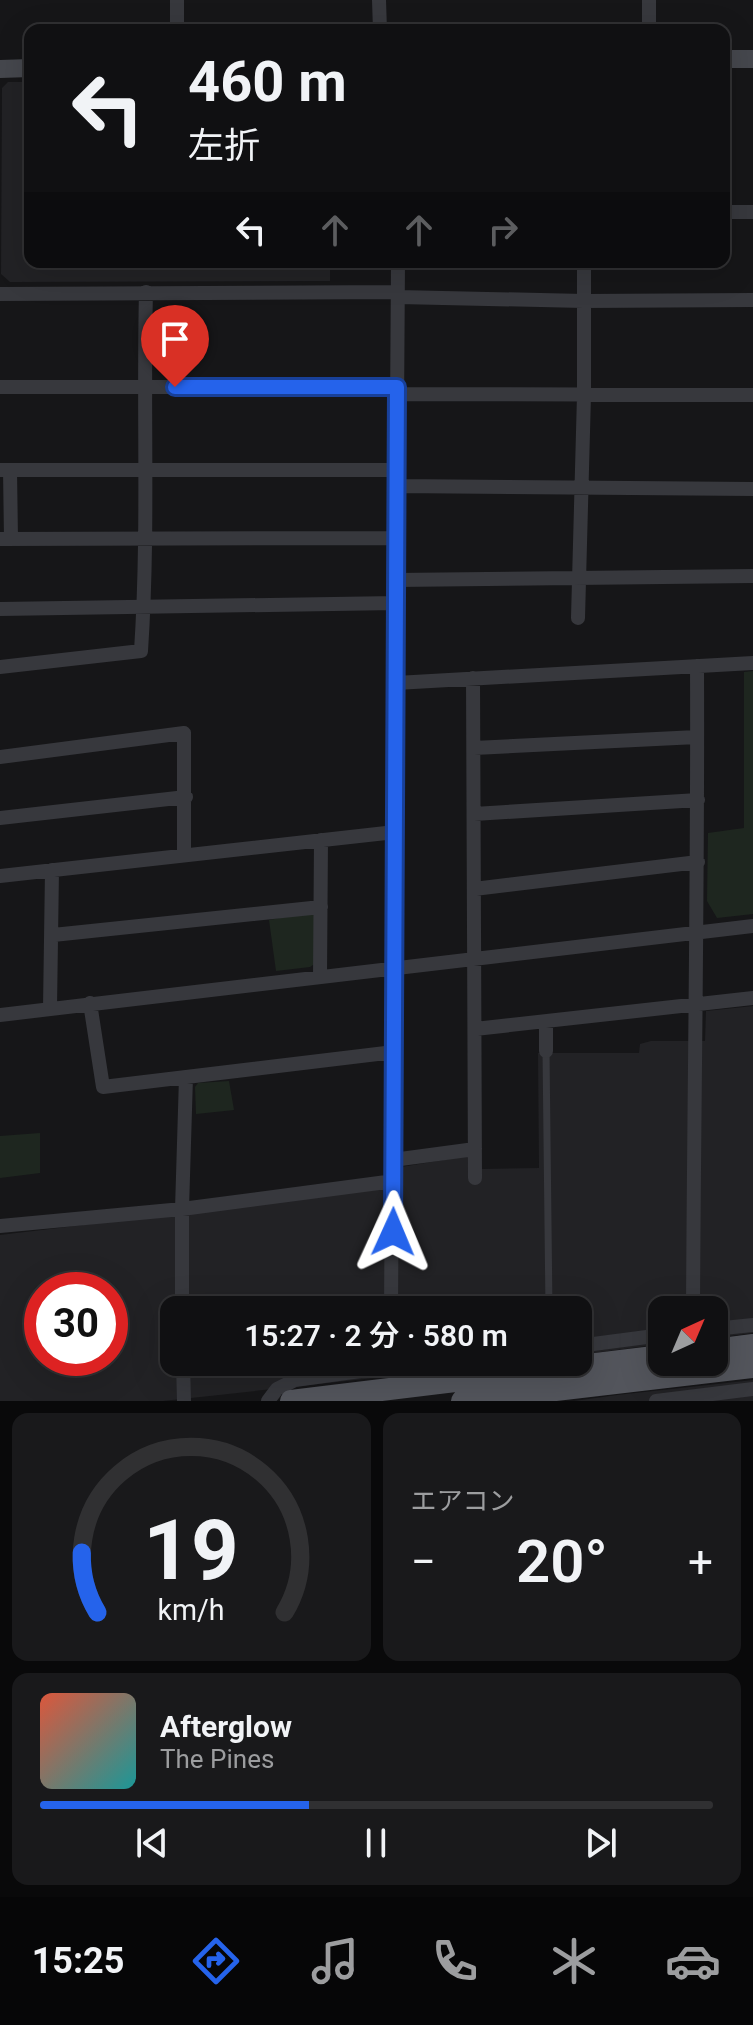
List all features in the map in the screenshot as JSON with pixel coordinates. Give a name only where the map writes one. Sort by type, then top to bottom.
[{"type":"main road","points":[[728,1348],[753,1345]]},
{"type":"main road","points":[[291,1401],[648,1358]]},
{"type":"main road","points":[[462,1401],[753,1367]]},
{"type":"street","points":[[177,0],[177,24]]},
{"type":"street","points":[[379,0],[380,24]]},
{"type":"street","points":[[649,0],[649,24]]},
{"type":"street","points":[[730,59],[753,59]]},
{"type":"street","points":[[0,69],[24,68]]},
{"type":"street","points":[[730,212],[753,212]]},
{"type":"street","points":[[391,1296],[398,268]]},
{"type":"street","points":[[578,618],[584,268]]},
{"type":"street","points":[[0,667],[141,651],[145,539],[143,387],[146,292]]},
{"type":"street","points":[[0,294],[398,294],[584,301],[753,300]]},
{"type":"street","points":[[0,387],[753,395]]},
{"type":"street","points":[[396,538],[6,539],[5,470],[397,470]]},
{"type":"street","points":[[397,486],[753,489]]},
{"type":"street","points":[[396,580],[753,576]]},
{"type":"street","points":[[0,609],[396,603]]},
{"type":"street","points":[[396,683],[753,663]]},
{"type":"street","points":[[693,1296],[697,666]]},
{"type":"street","points":[[473,678],[475,1178]]},
{"type":"street","points":[[0,757],[184,733],[184,855]]},
{"type":"street","points":[[474,748],[697,737]]},
{"type":"street","points":[[0,818],[186,797]]},
{"type":"street","points":[[474,814],[698,800]]},
{"type":"street","points":[[0,876],[395,832]]},
{"type":"street","points":[[320,976],[321,840]]},
{"type":"street","points":[[474,889],[698,862]]},
{"type":"street","points":[[50,1008],[52,870]]},
{"type":"street","points":[[53,935],[321,907]]},
{"type":"street","points":[[0,1015],[753,926]]},
{"type":"street","points":[[475,1029],[753,998]]},
{"type":"street","points":[[90,1003],[103,1087],[394,1052]]},
{"type":"street","points":[[546,1022],[546,1051]]},
{"type":"street","points":[[182,1296],[186,1077]]},
{"type":"street","points":[[393,1160],[475,1149]]},
{"type":"street","points":[[0,1226],[182,1209],[394,1181]]},
{"type":"street","points":[[728,1328],[753,1325]]},
{"type":"street","points":[[592,1344],[648,1337]]},
{"type":"street","points":[[183,1376],[184,1401]]},
{"type":"street","points":[[268,1401],[277,1389],[295,1380],[319,1376]]},
{"type":"street","points":[[656,1401],[753,1389]]},
{"type":"lane","points":[[546,1051],[549,1296]]},
{"type":"shaded area","points":[[8,82],[24,82],[24,268],[330,268],[330,281],[10,282],[1,274],[2,88]]},
{"type":"shaded area","points":[[181,268],[235,268],[181,270]]},
{"type":"shaded area","points":[[753,671],[753,914],[717,918],[707,901],[708,833],[744,828],[744,672]]},
{"type":"shaded area","points":[[311,912],[315,917],[316,963],[310,967],[276,971],[269,920]]},
{"type":"shaded area","points":[[753,1006],[753,1333],[728,1336],[728,1296],[648,1296],[648,1346],[592,1353],[592,1296],[160,1296],[160,1376],[393,1376],[163,1401],[0,1401],[0,1235],[400,1187],[401,1167],[480,1154],[482,1169],[539,1168],[538,1053],[639,1053],[640,1044],[651,1041],[705,1041],[706,1011]]},
{"type":"shaded area","points":[[229,1081],[234,1110],[196,1114],[195,1087],[198,1083]]},
{"type":"shaded area","points":[[40,1133],[40,1173],[0,1178],[0,1136]]},
{"type":"shaded area","points":[[753,1380],[753,1401],[574,1401],[617,1395]]},
{"type":"route","points":[[175,387],[397,387],[393,1232]]}]
